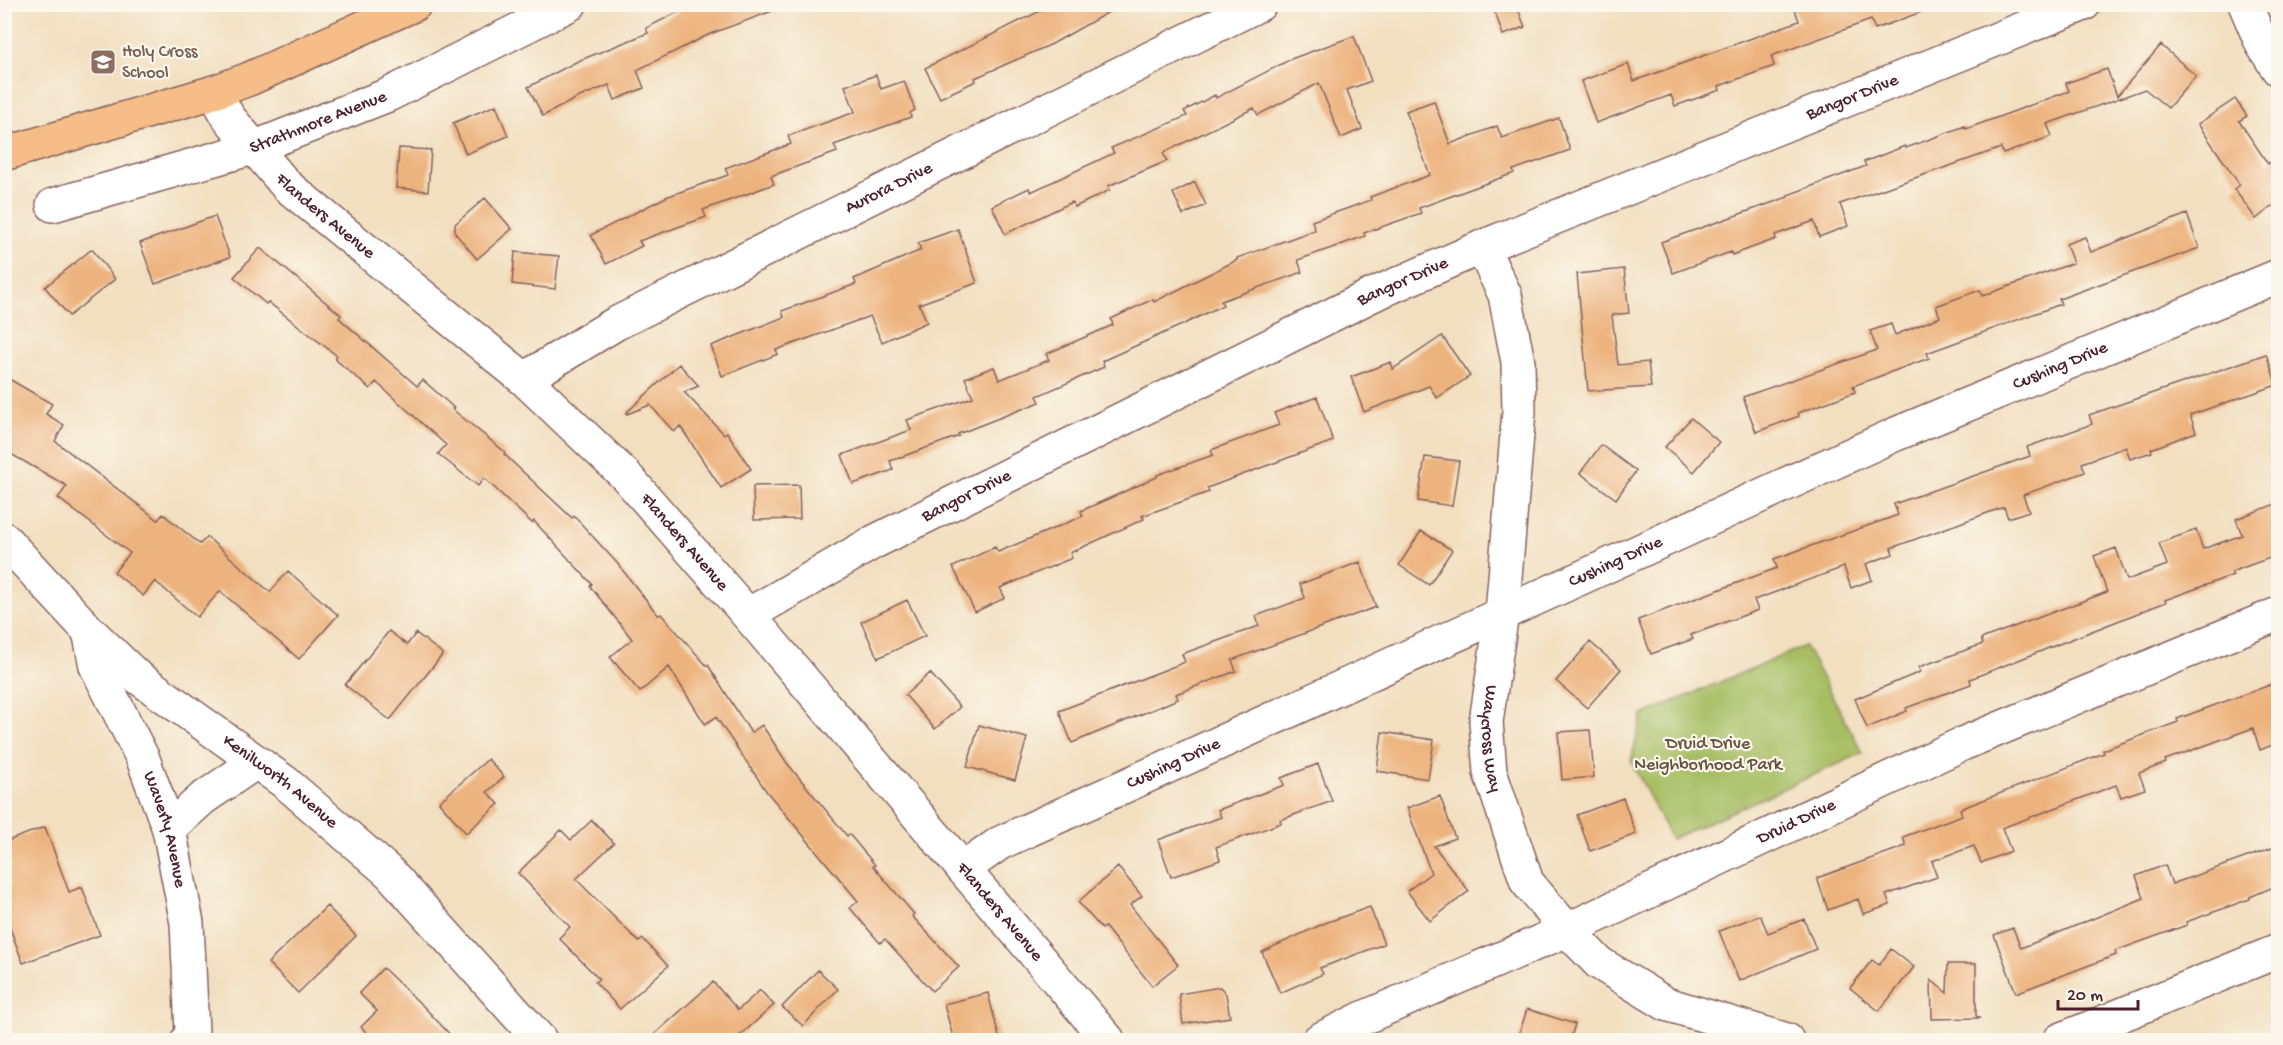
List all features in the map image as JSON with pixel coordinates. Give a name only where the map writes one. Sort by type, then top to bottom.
[{"type":"main road","points":[[4,154],[214,92],[249,79],[415,4]]},
{"type":"street","name":"Strathmore Avenue","points":[[53,205],[253,148],[388,95],[570,4]]},
{"type":"street","name":"Aurora Drive","points":[[524,379],[615,324],[1260,4]]},
{"type":"street","name":"Bangor Drive","points":[[748,615],[874,542],[1370,296],[1482,247],[2084,4]]},
{"type":"street","points":[[2245,4],[2262,44],[2278,69]]},
{"type":"street","name":"Flanders Avenue","points":[[214,92],[229,118],[287,186],[524,379],[626,476],[748,615],[1108,1041]]},
{"type":"street","name":"Waycross Way","points":[[1482,247],[1505,295],[1518,362],[1520,411],[1502,613],[1485,722],[1490,772],[1527,882],[1567,930],[1599,963],[1666,1004],[1787,1041]]},
{"type":"street","name":"Cushing Drive","points":[[963,869],[1000,843],[1896,434],[2278,276]]},
{"type":"street","name":"Kenilworth Avenue","points":[[4,540],[89,631],[135,675],[286,783],[390,873],[540,1041]]},
{"type":"street","name":"Druid Drive","points":[[1319,1041],[1361,1019],[1567,930],[1962,744],[2278,614]]},
{"type":"street","name":"Waverly Avenue","points":[[89,631],[96,666],[143,759],[169,829],[187,923],[192,1032],[188,1041]]},
{"type":"street","points":[[169,829],[202,799],[256,762]]},
{"type":"street","points":[[2060,1041],[2278,951]]},
{"type":"green space","name":"Druid Drive Neighborhood Park","points":[[1805,646],[1863,753],[1671,839],[1631,761],[1642,715]]},
{"type":"building","points":[[694,4],[783,4],[783,7],[710,34],[637,70],[644,88],[615,100],[609,85],[577,98],[543,116],[528,87],[578,61],[648,33],[646,28]]},
{"type":"building","points":[[1054,4],[1123,4],[1052,44],[975,78],[976,81],[940,98],[925,68]]},
{"type":"building","points":[[1492,4],[1516,4],[1525,27],[1503,35]]},
{"type":"building","points":[[1793,4],[1935,4],[1935,7],[1875,29],[1871,20],[1771,56],[1774,66],[1719,86],[1720,90],[1675,106],[1671,95],[1596,123],[1581,81],[1628,64],[1634,81],[1799,21]]},
{"type":"building","points":[[1354,36],[1371,81],[1347,90],[1362,129],[1341,138],[1319,83],[1258,115],[1254,108],[1163,153],[1167,161],[1108,186],[1110,190],[1075,207],[1072,202],[1005,234],[992,206],[1029,188],[1031,192],[1114,153],[1111,148],[1187,116],[1184,111],[1215,95],[1216,98],[1291,59]]},
{"type":"building","points":[[2161,45],[2196,76],[2168,108],[2145,89],[2047,124],[2052,136],[2003,154],[2001,148],[1840,204],[1848,226],[1819,237],[1814,221],[1775,235],[1776,239],[1673,273],[1661,242],[1788,197],[1788,195],[1866,166],[1864,162],[1905,146],[1906,148],[1965,126],[1966,129],[2069,91],[2066,83],[2107,69],[2117,96]]},
{"type":"building","points":[[876,75],[881,89],[904,81],[915,110],[910,113],[911,117],[834,145],[837,152],[771,176],[774,184],[703,210],[706,217],[639,241],[642,246],[606,264],[591,235],[666,197],[728,175],[725,168],[791,144],[788,136],[855,112],[845,86]]},
{"type":"building","points":[[2235,99],[2247,116],[2239,121],[2268,164],[2278,156],[2278,202],[2256,219],[2234,189],[2240,185],[2198,124]]},
{"type":"building","points":[[1434,101],[1450,144],[1497,126],[1502,138],[1559,118],[1570,150],[1419,208],[1421,213],[1364,233],[1365,236],[1298,260],[1302,272],[1221,301],[1223,305],[1102,361],[1104,367],[1037,396],[1040,402],[958,434],[959,436],[890,461],[893,470],[853,484],[842,455],[911,430],[907,420],[973,397],[965,378],[994,367],[999,380],[1049,360],[1046,354],[1113,325],[1111,319],[1153,299],[1154,302],[1237,258],[1315,230],[1312,221],[1371,200],[1370,197],[1430,175],[1406,111]]},
{"type":"building","points":[[496,105],[508,136],[466,154],[453,123]]},
{"type":"building","points":[[399,148],[431,150],[428,191],[396,188]]},
{"type":"building","points":[[1195,182],[1206,205],[1183,215],[1173,193]]},
{"type":"building","points":[[485,198],[512,229],[477,259],[455,233],[455,224]]},
{"type":"building","points":[[2187,214],[2199,248],[2059,299],[2061,304],[1927,353],[1929,358],[1853,386],[1855,392],[1798,413],[1799,416],[1756,432],[1743,397],[1877,350],[1870,331],[1891,324],[1895,335],[1940,317],[1936,306],[1980,290],[1982,296],[2073,263],[2066,244],[2085,237],[2091,252]]},
{"type":"building","points":[[215,216],[230,257],[155,284],[140,243]]},
{"type":"building","points":[[958,229],[977,283],[919,304],[927,322],[882,342],[870,316],[776,350],[778,354],[722,376],[711,346],[784,317],[782,311],[856,284],[854,279],[921,250],[918,243]]},
{"type":"building","points":[[260,248],[341,315],[339,318],[417,386],[423,380],[454,408],[452,409],[505,452],[504,454],[572,518],[574,516],[617,563],[658,615],[661,614],[708,665],[751,733],[762,725],[787,763],[847,836],[849,834],[875,865],[873,866],[914,914],[912,916],[959,967],[932,991],[885,939],[880,943],[850,908],[858,901],[767,792],[716,717],[705,724],[669,667],[640,692],[610,657],[632,639],[590,586],[592,584],[534,521],[532,523],[484,478],[478,486],[438,454],[446,445],[376,382],[370,389],[335,359],[337,356],[268,302],[266,304],[234,277]]},
{"type":"building","points":[[92,249],[115,279],[69,316],[45,287]]},
{"type":"building","points":[[515,252],[559,256],[555,289],[512,284]]},
{"type":"building","points":[[1624,269],[1629,313],[1612,315],[1618,365],[1648,362],[1651,387],[1588,391],[1577,274]]},
{"type":"building","points":[[1442,336],[1470,376],[1437,398],[1429,386],[1364,412],[1351,377],[1391,362],[1393,369]]},
{"type":"building","points":[[2266,354],[2277,385],[2190,415],[2196,432],[2151,449],[2152,452],[2130,459],[2126,447],[2082,463],[2085,472],[2023,495],[2029,511],[2008,518],[2004,507],[1891,548],[1893,554],[1866,564],[1872,580],[1851,588],[1844,567],[1754,600],[1758,610],[1691,635],[1693,639],[1651,654],[1638,620],[1777,568],[1774,559],[1898,515],[1894,504],[2030,456],[2027,447],[2092,424],[2089,415]]},
{"type":"building","points":[[679,364],[699,386],[684,392],[724,434],[727,432],[751,469],[721,488],[680,426],[674,432],[650,405],[626,413]]},
{"type":"building","points":[[4,376],[52,404],[46,414],[64,425],[55,441],[158,520],[163,514],[200,544],[207,537],[270,592],[288,571],[338,615],[299,659],[220,591],[197,617],[155,581],[143,596],[114,572],[130,553],[58,498],[67,486],[4,450]]},
{"type":"building","points":[[1317,397],[1333,441],[1207,488],[1209,492],[1142,516],[1144,519],[1070,553],[1072,558],[1000,588],[1005,598],[975,612],[953,567],[995,547],[998,552],[1083,516],[1081,511],[1157,477],[1157,475],[1213,455],[1211,450],[1279,425],[1274,413]]},
{"type":"building","points":[[1691,418],[1719,442],[1694,472],[1665,447]]},
{"type":"building","points":[[1601,445],[1636,471],[1616,499],[1580,473]]},
{"type":"building","points":[[1425,457],[1459,461],[1452,506],[1418,501]]},
{"type":"building","points":[[799,485],[800,519],[754,520],[753,486]]},
{"type":"building","points":[[2278,503],[2278,555],[1970,679],[1971,684],[1906,708],[1907,711],[1867,728],[1855,699],[1920,672],[1919,667],[1983,644],[1981,639],[2107,592],[2094,556],[2116,548],[2127,580],[2167,565],[2159,543],[2196,530],[2203,549],[2242,535],[2236,519]]},
{"type":"building","points":[[1421,531],[1452,550],[1429,585],[1399,565]]},
{"type":"building","points":[[1360,562],[1376,607],[1232,660],[1236,671],[1176,694],[1178,699],[1072,743],[1059,711],[1185,662],[1182,654],[1259,626],[1256,616],[1305,598],[1300,584]]},
{"type":"building","points":[[907,600],[925,636],[878,658],[861,622]]},
{"type":"building","points":[[389,631],[407,645],[416,633],[443,654],[390,720],[345,685]]},
{"type":"building","points":[[1590,642],[1621,669],[1587,708],[1556,681]]},
{"type":"building","points":[[930,673],[960,707],[935,729],[905,695]]},
{"type":"building","points":[[2278,682],[2278,743],[2260,750],[2253,728],[2165,760],[2166,763],[2139,773],[2145,789],[2121,797],[2116,785],[2002,828],[2011,851],[1981,863],[1974,846],[1932,861],[1937,877],[1886,895],[1890,905],[1863,914],[1858,899],[1828,910],[1817,878],[1906,846],[1903,837],[1962,815],[1960,809],[2104,753],[2103,750],[2178,722],[2177,719]]},
{"type":"building","points":[[979,725],[1027,738],[1015,780],[967,767]]},
{"type":"building","points":[[1590,730],[1594,777],[1562,780],[1558,732]]},
{"type":"building","points":[[1382,732],[1434,740],[1428,779],[1377,771]]},
{"type":"building","points":[[488,759],[504,777],[487,792],[499,804],[466,833],[439,802]]},
{"type":"building","points":[[1318,764],[1332,801],[1216,847],[1220,860],[1171,877],[1158,840],[1221,817],[1218,810],[1284,785],[1281,778]]},
{"type":"building","points":[[1440,796],[1455,838],[1434,846],[1469,891],[1430,921],[1407,891],[1431,873],[1407,808]]},
{"type":"building","points":[[1623,798],[1636,834],[1590,851],[1577,815]]},
{"type":"building","points":[[592,820],[614,843],[576,879],[639,942],[643,939],[668,966],[620,1009],[595,982],[599,979],[559,938],[570,927],[518,873],[561,830],[571,840]]},
{"type":"building","points":[[45,827],[69,892],[82,887],[100,935],[23,963],[4,912],[4,842]]},
{"type":"building","points":[[2278,846],[2278,885],[2250,899],[2186,922],[2187,925],[2115,951],[2116,955],[2016,993],[1994,935],[2013,928],[2021,948],[2144,898],[2136,876],[2165,865],[2172,884]]},
{"type":"building","points":[[1118,867],[1142,896],[1130,905],[1178,965],[1152,986],[1105,927],[1102,929],[1078,902]]},
{"type":"building","points":[[327,906],[356,936],[298,993],[268,963]]},
{"type":"building","points":[[1370,907],[1384,944],[1320,968],[1323,974],[1280,993],[1262,952],[1325,923]]},
{"type":"building","points":[[1760,915],[1768,933],[1804,919],[1816,949],[1739,981],[1719,931]]},
{"type":"building","points":[[1891,949],[1914,967],[1879,1011],[1850,988],[1872,960],[1879,965]]},
{"type":"building","points":[[1948,964],[1976,964],[1976,1016],[1980,1018],[1932,1019],[1931,980],[1947,993]]},
{"type":"building","points":[[383,968],[456,1041],[375,1041],[361,1027],[377,1011],[359,993]]},
{"type":"building","points":[[818,970],[838,989],[803,1026],[782,1007]]},
{"type":"building","points":[[713,982],[738,1010],[760,990],[774,1005],[734,1041],[647,1041]]},
{"type":"building","points":[[1220,987],[1226,994],[1230,1017],[1183,1024],[1179,994]]},
{"type":"building","points":[[988,993],[1000,1041],[954,1041],[944,1004]]},
{"type":"building","points":[[1527,1009],[1575,1024],[1570,1041],[1517,1041]]},
{"type":"place","name":"Holy Cross School","points":[[103,62]]}]
